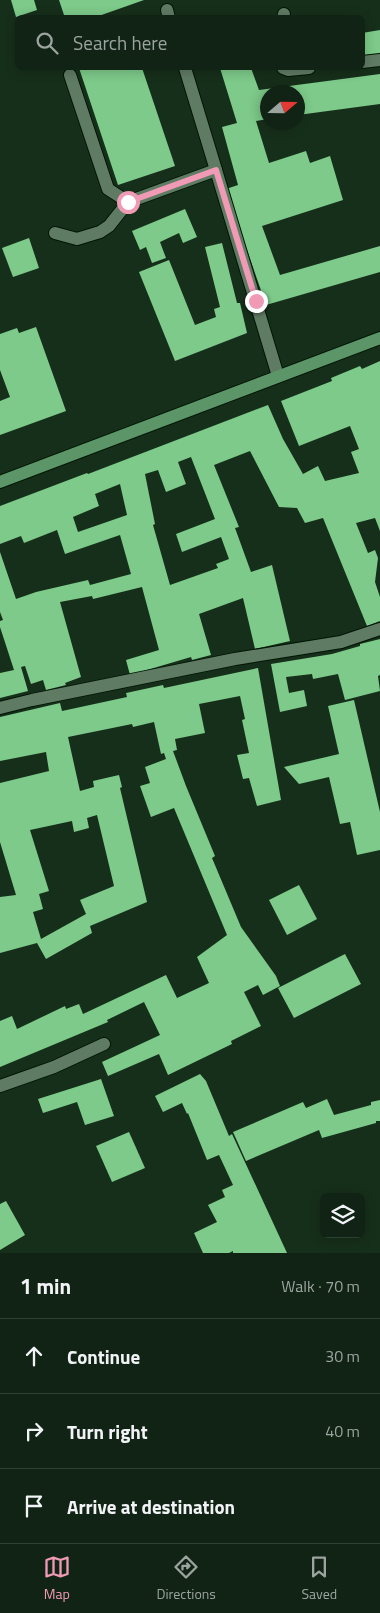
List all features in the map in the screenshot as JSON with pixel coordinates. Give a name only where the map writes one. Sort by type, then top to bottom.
[{"type":"main road","points":[[0,482],[380,338]]},
{"type":"lane","points":[[365,62],[380,60]]},
{"type":"lane","points":[[186,70],[278,376]]},
{"type":"lane","points":[[70,75],[108,189],[128,202]]},
{"type":"lane","points":[[55,233],[77,239],[100,232],[110,226],[128,202],[216,170]]},
{"type":"lane","points":[[0,708],[235,659],[341,642],[380,629]]},
{"type":"lane","points":[[0,1086],[54,1067],[104,1044]]},
{"type":"building","points":[[11,0],[34,0],[37,10],[15,15]]},
{"type":"building","points":[[59,0],[144,0],[102,15],[64,15]]},
{"type":"building","points":[[380,30],[380,54],[365,56],[365,32]]},
{"type":"building","points":[[80,70],[143,70],[175,166],[118,185]]},
{"type":"building","points":[[221,70],[252,70],[260,90],[260,120],[256,121],[269,163],[306,151],[310,163],[330,156],[343,200],[262,226],[280,275],[380,246],[380,272],[266,305],[226,189],[238,185],[222,127],[237,123]]},
{"type":"building","points":[[380,74],[380,104],[305,114],[305,85],[297,85]]},
{"type":"building","points":[[185,209],[197,237],[183,243],[179,233],[160,242],[166,258],[152,263],[146,247],[140,250],[132,231]]},
{"type":"building","points":[[29,238],[39,268],[13,277],[2,248]]},
{"type":"building","points":[[222,243],[237,303],[240,303],[247,333],[175,361],[139,272],[169,260],[195,325],[216,317],[214,309],[220,307],[205,247]]},
{"type":"building","points":[[36,327],[66,411],[0,435],[0,401],[10,397],[0,370],[0,334],[17,328],[19,333]]},
{"type":"building","points":[[380,361],[380,531],[375,518],[356,523],[368,553],[375,550],[378,558],[375,582],[380,597],[380,621],[367,626],[323,518],[305,523],[297,508],[279,507],[250,451],[214,465],[239,527],[235,528],[251,572],[272,565],[290,641],[255,649],[243,598],[199,614],[211,655],[192,660],[191,657],[130,675],[126,660],[159,650],[142,587],[93,599],[92,596],[60,602],[81,677],[65,683],[66,685],[46,690],[43,680],[31,684],[25,666],[21,667],[28,691],[0,698],[0,673],[14,670],[0,627],[0,621],[3,620],[0,612],[0,552],[16,599],[36,592],[88,580],[90,585],[131,574],[120,535],[65,554],[57,530],[24,543],[21,536],[0,544],[0,506],[268,405],[283,439],[303,474],[318,466],[325,481],[359,473],[351,452],[359,449],[350,426],[299,446],[281,401],[332,381],[331,378],[360,366],[362,369]],"holes":[[[191,457],[215,519],[176,534],[182,552],[221,537],[229,559],[216,564],[218,568],[170,585],[153,525],[155,524],[145,474],[158,470],[166,492],[186,484],[178,462]],[[120,484],[127,515],[78,532],[73,517],[99,506],[95,494]]]},
{"type":"building","points":[[380,639],[380,675],[378,676],[380,691],[345,700],[338,674],[313,679],[312,674],[286,677],[289,693],[304,690],[307,706],[280,712],[271,664],[332,654]]},
{"type":"building","points":[[258,668],[281,800],[257,806],[249,778],[243,779],[237,755],[249,753],[242,720],[245,719],[240,696],[199,704],[205,733],[175,739],[177,750],[173,751],[215,856],[212,858],[241,927],[276,976],[280,986],[263,995],[258,985],[244,992],[261,1026],[231,1041],[232,1044],[168,1075],[159,1054],[108,1076],[102,1062],[160,1035],[144,1002],[107,1020],[108,1022],[0,1067],[0,1021],[12,1016],[17,1029],[65,1006],[66,1009],[79,1004],[83,1014],[166,975],[177,998],[209,983],[197,957],[227,935],[174,808],[151,817],[140,786],[150,783],[145,767],[166,759],[164,753],[161,754],[154,722],[133,727],[132,724],[68,737],[80,791],[94,787],[93,781],[119,775],[122,787],[120,788],[147,902],[90,926],[92,933],[46,959],[37,943],[0,953],[0,897],[16,895],[0,842],[0,783],[49,771],[46,752],[0,761],[0,717],[60,703],[62,711],[127,697],[126,693],[163,685],[164,688]],"holes":[[[97,815],[114,886],[80,900],[86,914],[41,939],[33,912],[43,909],[39,894],[49,891],[30,830],[72,821],[74,832],[89,828],[87,818]]]},
{"type":"building","points":[[354,700],[380,812],[380,850],[357,855],[350,822],[340,824],[329,777],[299,784],[284,767],[339,754],[328,706]]},
{"type":"building","points":[[299,885],[317,919],[287,935],[269,900]]},
{"type":"building","points":[[345,954],[361,984],[294,1018],[278,988]]},
{"type":"building","points":[[200,1074],[206,1081],[229,1136],[232,1134],[287,1253],[233,1253],[233,1251],[229,1253],[203,1253],[194,1233],[217,1222],[208,1205],[225,1197],[222,1190],[233,1185],[219,1155],[207,1160],[182,1103],[163,1112],[155,1096]]},
{"type":"building","points":[[101,1079],[114,1116],[85,1125],[77,1102],[43,1113],[38,1099]]},
{"type":"building","points":[[327,1099],[334,1115],[371,1105],[371,1102],[380,1100],[380,1121],[322,1138],[319,1130],[246,1161],[233,1132],[303,1102],[306,1108]]},
{"type":"building","points":[[129,1132],[145,1168],[112,1182],[96,1146]]},
{"type":"building","points":[[6,1201],[25,1235],[0,1250],[0,1204]]},
{"type":"route","points":[[128,202],[216,170],[256,301]]}]
